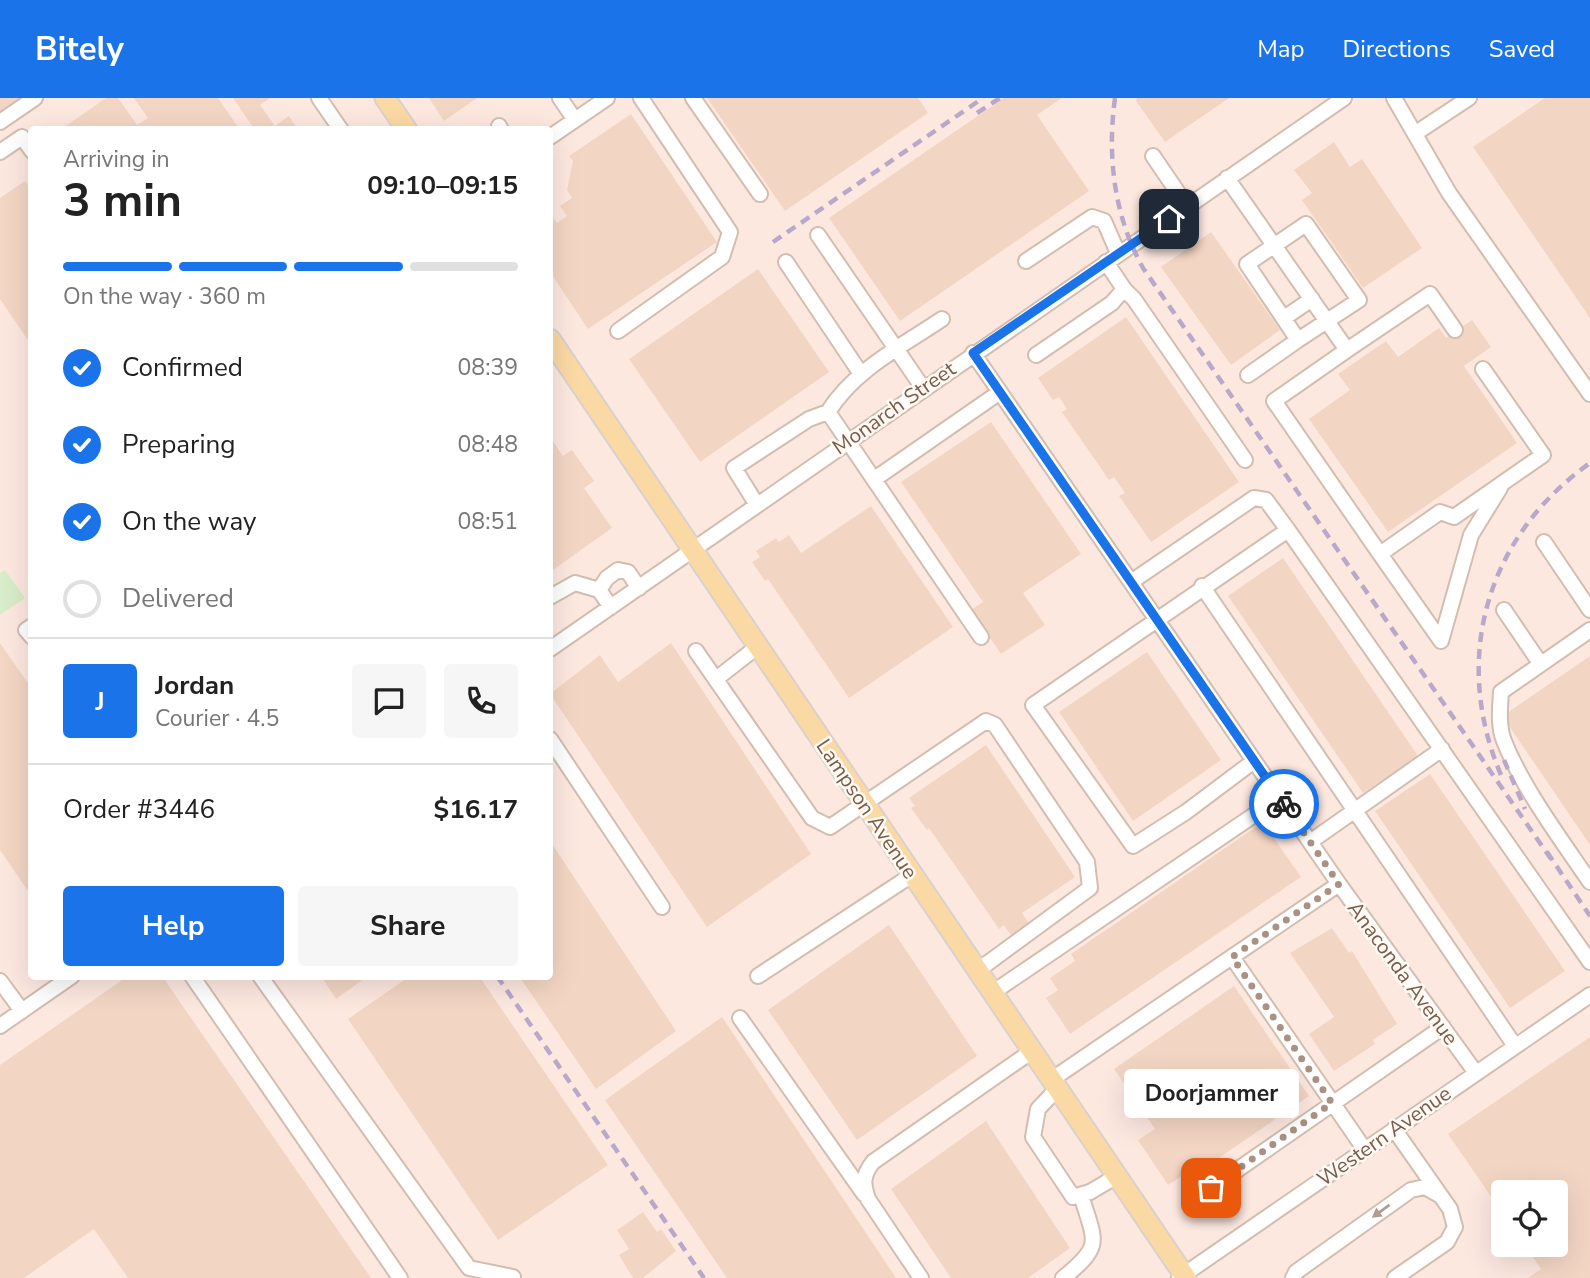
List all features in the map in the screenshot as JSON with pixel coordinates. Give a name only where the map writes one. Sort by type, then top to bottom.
[{"type":"main road","points":[[385,98],[404,126]]},
{"type":"main road","name":"Lampson Avenue","points":[[553,349],[1183,1277]]},
{"type":"street","points":[[0,122],[35,98]]},
{"type":"street","points":[[319,98],[338,126]]},
{"type":"street","points":[[560,98],[575,120]]},
{"type":"street","points":[[553,135],[607,98]]},
{"type":"street","points":[[618,331],[722,257],[730,232],[641,98]]},
{"type":"street","points":[[693,98],[760,194]]},
{"type":"street","name":"Monarch Street","points":[[553,647],[1344,98]]},
{"type":"street","points":[[1394,98],[1449,193],[1590,394]]},
{"type":"street","points":[[1416,133],[1469,98]]},
{"type":"street","points":[[0,152],[22,137],[28,145]]},
{"type":"street","points":[[1153,156],[1187,206]]},
{"type":"street","points":[[1227,178],[1348,350]]},
{"type":"street","points":[[1026,261],[1092,217],[1104,221],[1118,253]]},
{"type":"street","points":[[1248,375],[1359,300],[1306,224],[1247,264],[1298,340]]},
{"type":"street","points":[[818,235],[923,388]]},
{"type":"street","points":[[786,262],[861,374]]},
{"type":"street","points":[[1106,262],[1124,289],[1135,299],[1245,460]]},
{"type":"street","points":[[1037,355],[1112,303],[1124,289]]},
{"type":"street","points":[[1455,330],[1430,294],[1274,401],[1441,641],[1471,535],[1504,481]]},
{"type":"street","points":[[1284,318],[1312,299]]},
{"type":"street","points":[[757,505],[734,468],[809,419],[828,412],[841,391],[861,374],[942,319]]},
{"type":"street","name":"Anaconda Avenue","points":[[973,353],[1339,884],[1476,1073]]},
{"type":"street","points":[[1380,554],[1440,512],[1454,517],[1543,455],[1483,369]]},
{"type":"street","points":[[876,478],[1000,392]]},
{"type":"street","points":[[828,412],[850,439],[981,638]]},
{"type":"street","points":[[1131,582],[1254,498],[1266,500],[1590,962]]},
{"type":"street","points":[[1254,761],[1186,812],[1133,846],[1033,705],[1202,586],[1288,530]]},
{"type":"street","points":[[1544,542],[1590,610]]},
{"type":"street","points":[[599,590],[607,578],[618,570],[628,572],[639,588]]},
{"type":"street","points":[[553,595],[575,583],[599,590],[611,607]]},
{"type":"street","points":[[1202,586],[1515,1046]]},
{"type":"street","points":[[1504,610],[1540,663]]},
{"type":"street","points":[[1590,630],[1501,692],[1499,710],[1503,740],[1550,824],[1590,882]]},
{"type":"street","points":[[716,679],[757,647]]},
{"type":"street","points":[[696,651],[812,818],[830,827],[986,722],[995,725],[1087,862],[1090,888],[977,971]]},
{"type":"street","points":[[553,744],[662,907]]},
{"type":"street","points":[[1310,842],[1442,749]]},
{"type":"street","points":[[992,993],[1279,798]]},
{"type":"street","points":[[758,976],[912,875]]},
{"type":"street","points":[[1116,1176],[1073,1197],[1033,1137],[1038,1109],[1054,1084],[1339,884]]},
{"type":"street","points":[[1232,957],[1365,1150]]},
{"type":"street","points":[[0,1026],[66,980]]},
{"type":"street","points":[[195,980],[400,1278]]},
{"type":"street","points":[[263,980],[469,1268],[513,1277]]},
{"type":"street","points":[[0,981],[22,1010]]},
{"type":"street","name":"Western Avenue","points":[[1183,1277],[1590,995]]},
{"type":"street","points":[[740,1018],[921,1278]]},
{"type":"street","points":[[1191,1202],[1443,1027]]},
{"type":"street","points":[[868,1199],[863,1185],[864,1173],[873,1162],[1032,1051]]},
{"type":"street","points":[[1394,1129],[1450,1209],[1455,1227],[1447,1242],[1395,1278]]},
{"type":"street","points":[[1293,1278],[1296,1272],[1410,1190],[1425,1187],[1441,1196]]},
{"type":"street","points":[[1063,1278],[1089,1256],[1095,1241],[1080,1195]]},
{"type":"shaded area","points":[[0,98],[1590,98],[1590,1278],[0,1278]]},
{"type":"green space","points":[[5,570],[25,598],[0,615],[0,573]]},
{"type":"building","points":[[0,98],[29,98],[0,118]]},
{"type":"building","points":[[106,98],[118,98],[137,125],[148,118],[134,98],[218,98],[237,126],[66,126]]},
{"type":"building","points":[[233,98],[270,98],[260,105],[275,126],[252,126]]},
{"type":"building","points":[[429,98],[477,98],[444,121]]},
{"type":"building","points":[[707,98],[918,98],[928,113],[785,211]]},
{"type":"building","points":[[1004,98],[1062,98],[1037,115],[1089,191],[900,321],[829,218]]},
{"type":"building","points":[[1137,98],[1229,98],[1165,142],[1136,101]]},
{"type":"building","points":[[1545,98],[1590,98],[1590,318],[1473,147]]},
{"type":"building","points":[[631,114],[717,242],[588,329],[553,276],[553,217],[557,223],[567,216],[560,206],[572,198],[567,190],[573,161],[569,156]]},
{"type":"building","points":[[289,116],[295,126],[275,126]]},
{"type":"building","points":[[1334,142],[1350,167],[1362,159],[1422,248],[1363,288],[1302,200],[1312,193],[1294,170]]},
{"type":"building","points":[[25,181],[28,185],[28,340],[0,299],[0,198]]},
{"type":"building","points":[[1211,232],[1280,330],[1231,365],[1161,267]]},
{"type":"building","points":[[758,269],[829,372],[700,462],[629,359]]},
{"type":"building","points":[[1126,317],[1239,482],[1151,542],[1119,496],[1125,493],[1114,477],[1109,480],[1062,412],[1067,409],[1059,397],[1053,400],[1038,378]]},
{"type":"building","points":[[1472,320],[1491,347],[1464,366],[1517,443],[1388,532],[1309,419],[1350,390],[1338,374],[1386,341],[1398,357],[1439,328],[1446,338]]},
{"type":"building","points":[[991,422],[1081,554],[1023,593],[1045,625],[1001,654],[971,610],[983,602],[901,482]]},
{"type":"building","points":[[553,441],[563,456],[572,450],[594,481],[584,488],[612,528],[553,570]]},
{"type":"building","points":[[871,506],[953,627],[849,698],[768,579],[765,581],[752,562],[760,557],[756,551],[776,538],[779,542],[789,535],[801,553]]},
{"type":"building","points":[[1283,558],[1418,756],[1363,793],[1228,596]]},
{"type":"building","points":[[0,643],[28,683],[28,891],[0,850]]},
{"type":"building","points":[[671,643],[811,854],[707,927],[553,698],[553,692],[600,655],[618,682]]},
{"type":"building","points":[[1147,652],[1221,760],[1133,821],[1059,712]]},
{"type":"building","points":[[1590,656],[1590,845],[1509,726],[1507,713]]},
{"type":"building","points":[[986,745],[1075,877],[1022,913],[1030,925],[1012,937],[1004,925],[999,929],[929,828],[927,830],[911,808],[915,806],[909,798]]},
{"type":"building","points":[[1430,774],[1565,971],[1510,1008],[1375,811]]},
{"type":"building","points":[[1263,822],[1301,877],[1070,1034],[1046,998],[1058,990],[1050,978],[1075,961],[1071,954]]},
{"type":"building","points":[[553,846],[676,1031],[596,1089],[522,980],[553,980]]},
{"type":"building","points":[[889,925],[977,1056],[857,1140],[768,1010]]},
{"type":"building","points":[[1332,928],[1349,953],[1352,951],[1397,1024],[1373,1040],[1375,1044],[1334,1071],[1309,1034],[1334,1017],[1290,953]]},
{"type":"building","points":[[122,980],[165,980],[371,1278],[128,1278],[94,1229],[24,1278],[0,1278],[0,1065]]},
{"type":"building","points":[[324,980],[362,980],[336,999]]},
{"type":"building","points":[[404,980],[482,980],[608,1165],[498,1240],[348,1019]]},
{"type":"building","points":[[1234,986],[1309,1096],[1188,1179],[1185,1174],[1168,1185],[1138,1140],[1155,1129],[1114,1069]]},
{"type":"building","points":[[722,1017],[896,1278],[727,1278],[605,1100]]},
{"type":"building","points":[[1590,1037],[1590,1278],[1528,1278],[1541,1269],[1533,1257],[1568,1257],[1568,1180],[1491,1180],[1491,1197],[1448,1134]]},
{"type":"building","points":[[986,1121],[1070,1248],[1028,1278],[951,1278],[891,1189]]},
{"type":"building","points":[[643,1212],[657,1232],[661,1229],[676,1251],[643,1278],[633,1278],[619,1255],[629,1249],[617,1230]]},
{"type":"railway","points":[[773,242],[983,98]]},
{"type":"railway","points":[[977,113],[1000,98]]},
{"type":"railway","points":[[1115,98],[1112,142],[1115,186],[1125,228],[1143,268],[1551,859]]},
{"type":"railway","points":[[1501,775],[1486,731],[1479,687],[1480,644],[1488,602],[1503,563],[1526,526],[1555,493],[1590,463]]},
{"type":"railway","points":[[1504,760],[1525,809]]},
{"type":"railway","points":[[1547,852],[1590,916]]},
{"type":"railway","points":[[500,980],[704,1278]]},
{"type":"way so far","points":[[1211,1188],[1332,1103],[1232,957],[1339,884],[1284,804]]},
{"type":"place","name":"Doorjammer","points":[[1211,1188]]},
{"type":"route","points":[[1169,219],[973,353],[1284,804]]}]
